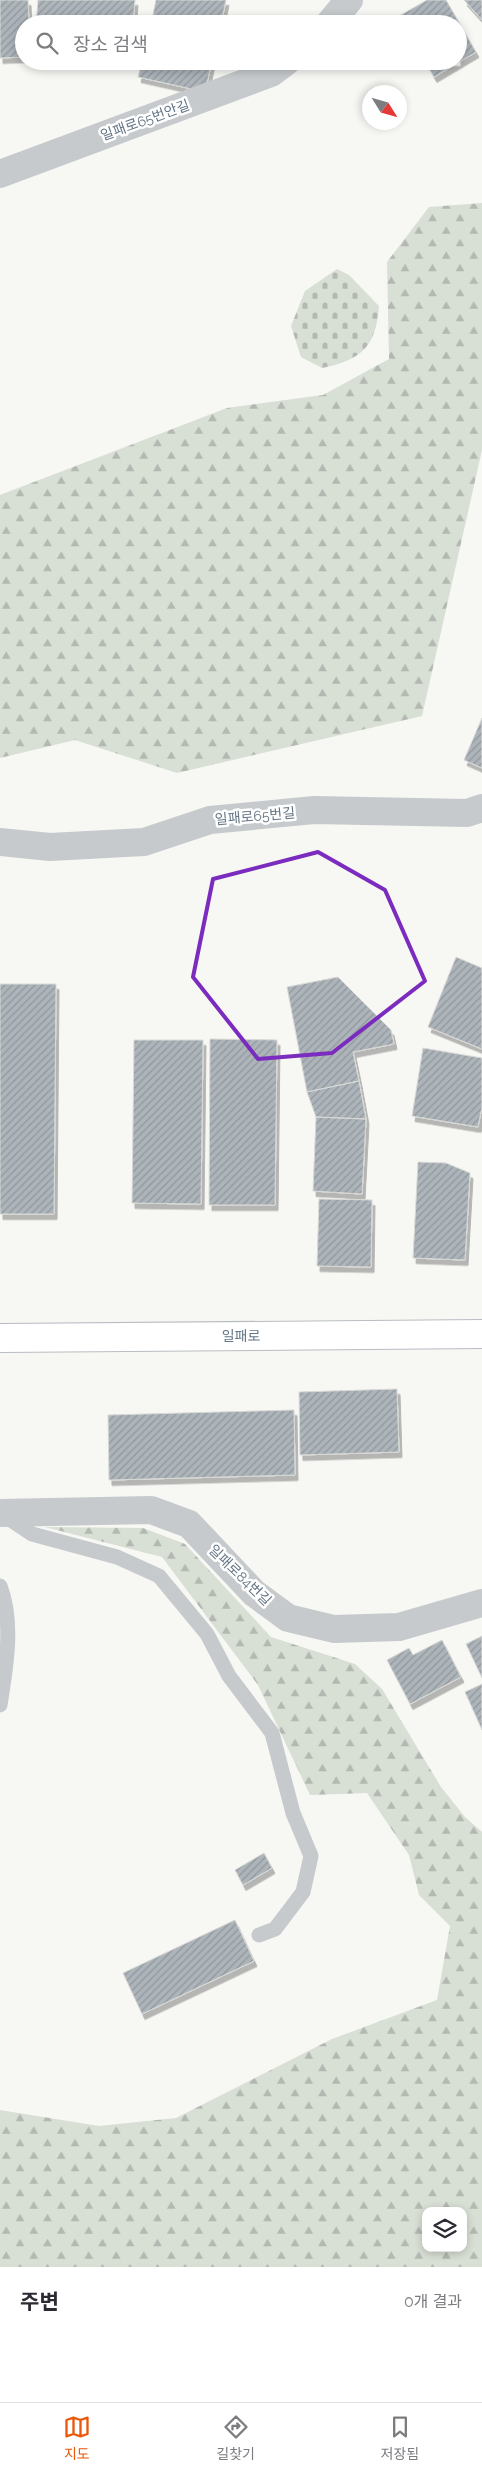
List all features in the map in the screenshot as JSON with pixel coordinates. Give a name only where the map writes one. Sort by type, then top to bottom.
[{"type":"street","points":[[336,15],[349,0]]},
{"type":"street","name":"일패로65번안길","points":[[0,174],[275,70]]},
{"type":"street","name":"일패로65번길","points":[[0,842],[50,847],[144,842],[210,820],[314,810],[467,813],[482,808]]},
{"type":"street","name":"일패로","points":[[0,1338],[482,1334]]},
{"type":"street","name":"일패로84번길","points":[[1,1513],[150,1510],[189,1524],[254,1593],[288,1618],[334,1629],[399,1627],[482,1604]]},
{"type":"lane","points":[[1,1513],[32,1534],[117,1557],[159,1576],[207,1634],[228,1676],[272,1733],[293,1813],[311,1856],[303,1892],[275,1929],[260,1935]]},
{"type":"lane","points":[[0,1586],[6,1601],[7,1659],[0,1705]]},
{"type":"highlighted area","points":[[318,852],[385,890],[425,981],[332,1053],[258,1059],[193,977],[213,879]]},
{"type":"green space","points":[[482,203],[482,450],[422,716],[177,773],[75,740],[0,758],[0,495],[227,408],[323,395],[389,359],[387,262],[429,207]]},
{"type":"green space","points":[[337,269],[349,275],[379,306],[377,320],[370,342],[356,356],[336,365],[322,368],[301,357],[291,326],[305,291]]},
{"type":"green space","points":[[45,1527],[143,1528],[185,1544],[271,1637],[355,1664],[382,1689],[441,1787],[465,1817],[482,1832],[482,2267],[0,2267],[0,2110],[99,2126],[176,2118],[332,2039],[437,2000],[450,1926],[419,1895],[409,1855],[367,1793],[310,1795],[258,1685],[162,1557]]},
{"type":"building","points":[[0,0],[28,0],[29,15],[15,15],[15,57],[0,58]]},
{"type":"building","points":[[38,0],[135,0],[134,15],[37,15]]},
{"type":"building","points":[[156,0],[226,0],[223,15],[153,15]]},
{"type":"building","points":[[427,0],[446,0],[455,15],[401,15]]},
{"type":"building","points":[[464,0],[482,0],[482,20]]},
{"type":"building","points":[[467,36],[476,52],[467,57]]},
{"type":"building","points":[[140,70],[210,70],[205,92],[138,77]]},
{"type":"building","points":[[430,70],[446,70],[434,77]]},
{"type":"building","points":[[482,718],[482,768],[464,760]]},
{"type":"building","points":[[456,957],[482,968],[482,1049],[428,1027]]},
{"type":"building","points":[[338,977],[391,1030],[394,1044],[353,1052],[359,1081],[307,1092],[287,987]]},
{"type":"building","points":[[0,984],[56,984],[54,1214],[0,1214]]},
{"type":"building","points":[[210,1039],[277,1040],[275,1205],[209,1205]]},
{"type":"building","points":[[134,1040],[203,1040],[201,1204],[132,1203]]},
{"type":"building","points":[[423,1048],[482,1058],[482,1107],[478,1127],[412,1116]]},
{"type":"building","points":[[359,1081],[366,1119],[316,1117],[307,1092]]},
{"type":"building","points":[[316,1117],[366,1119],[362,1194],[313,1191]]},
{"type":"building","points":[[418,1162],[446,1163],[470,1173],[465,1260],[413,1258]]},
{"type":"building","points":[[319,1199],[372,1200],[371,1267],[317,1266]]},
{"type":"building","points":[[397,1389],[399,1452],[300,1455],[299,1392]]},
{"type":"building","points":[[294,1410],[295,1475],[109,1480],[108,1415]]},
{"type":"building","points":[[482,1636],[482,1678],[466,1644]]},
{"type":"building","points":[[442,1640],[461,1677],[410,1704],[387,1660],[409,1648],[413,1655]]},
{"type":"building","points":[[482,1684],[482,1730],[465,1692]]},
{"type":"building","points":[[264,1853],[272,1868],[243,1885],[235,1870]]},
{"type":"building","points":[[235,1920],[254,1961],[142,2014],[123,1973]]}]
